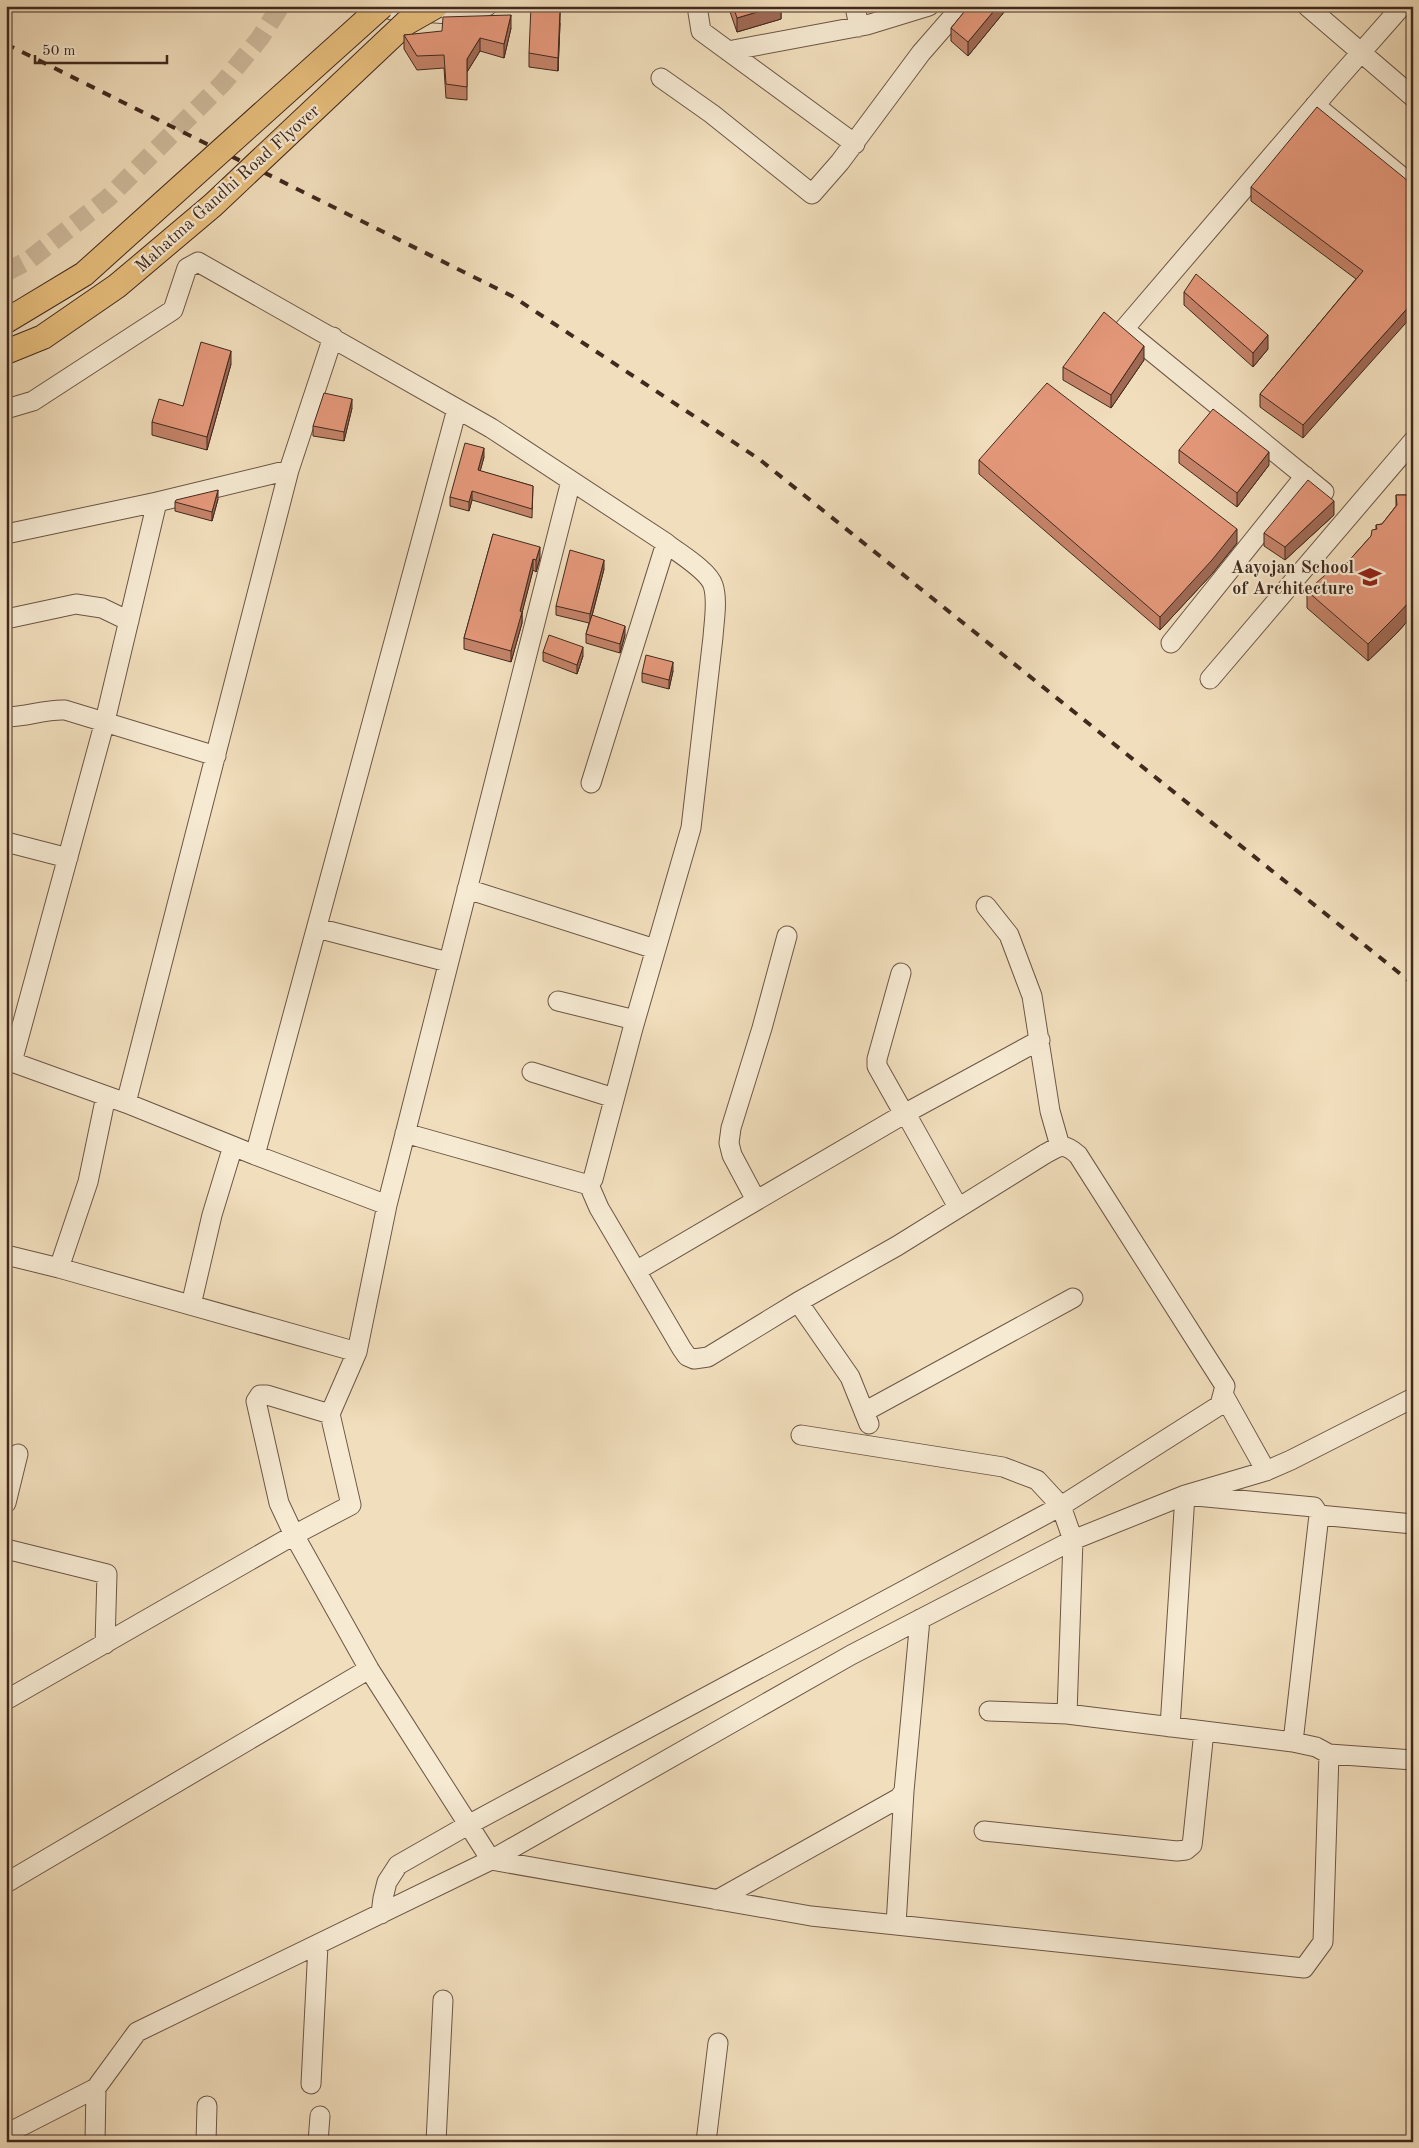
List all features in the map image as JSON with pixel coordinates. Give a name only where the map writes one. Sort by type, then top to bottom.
[{"type":"main road","name":"Mahatma Gandhi Road Flyover","points":[[6,321],[84,274],[381,6]]},
{"type":"main road","name":"Mahatma Gandhi Road Flyover","points":[[6,352],[43,337],[117,286],[213,205],[406,23],[436,6]]},
{"type":"street","points":[[381,6],[392,10],[449,14],[487,6]]},
{"type":"street","points":[[697,6],[701,31],[855,144]]},
{"type":"street","points":[[855,6],[859,27]]},
{"type":"street","points":[[728,51],[859,27],[929,6]]},
{"type":"street","points":[[661,78],[712,114],[812,194],[855,144],[921,53],[962,6]]},
{"type":"street","points":[[1307,6],[1413,97]]},
{"type":"street","points":[[1324,492],[1124,329],[1360,52],[1402,6]]},
{"type":"street","points":[[1315,105],[1413,186]]},
{"type":"street","points":[[6,409],[33,401],[173,310],[187,268],[198,262],[491,428],[666,543],[708,576],[714,588],[713,636],[691,828],[635,1020],[593,1179],[589,1185]]},
{"type":"street","points":[[126,1103],[216,756],[235,672],[289,470],[332,337]]},
{"type":"street","points":[[255,1155],[457,409]]},
{"type":"street","points":[[1210,679],[1413,440]]},
{"type":"street","points":[[6,534],[157,502],[289,470]]},
{"type":"street","points":[[1171,643],[1304,476]]},
{"type":"street","points":[[6,1700],[350,1504],[330,1414],[357,1352],[387,1205],[571,481]]},
{"type":"street","points":[[157,502],[105,721],[8,1066],[126,1103],[387,1205]]},
{"type":"street","points":[[591,783],[666,543]]},
{"type":"street","points":[[6,619],[76,604],[102,608],[129,621]]},
{"type":"street","points":[[6,717],[19,717],[51,709],[65,710],[216,756]]},
{"type":"street","points":[[6,842],[68,858]]},
{"type":"street","points":[[467,889],[655,949]]},
{"type":"street","points":[[986,906],[1009,935],[1032,996],[1050,1111],[1060,1146]]},
{"type":"street","points":[[317,928],[448,962]]},
{"type":"street","points":[[756,1200],[732,1155],[729,1143],[731,1128],[762,1028],[787,936]]},
{"type":"street","points":[[902,973],[877,1059],[877,1066],[958,1207]]},
{"type":"street","points":[[558,1001],[635,1020]]},
{"type":"street","points":[[636,1271],[904,1114],[1040,1040]]},
{"type":"street","points":[[532,1072],[614,1098]]},
{"type":"street","points":[[59,1268],[88,1182],[106,1096]]},
{"type":"street","points":[[405,1133],[589,1185]]},
{"type":"street","points":[[191,1305],[212,1215],[232,1146]]},
{"type":"street","points":[[381,1914],[382,1898],[387,1882],[398,1865],[468,1824],[1061,1506],[1220,1405],[1225,1386],[1078,1154],[1068,1146],[1060,1146],[958,1207],[898,1246],[798,1302],[708,1357],[694,1359],[687,1356],[682,1349],[599,1208],[589,1185]]},
{"type":"street","points":[[6,1255],[59,1268],[357,1352]]},
{"type":"street","points":[[798,1302],[850,1377],[867,1418],[1073,1298]]},
{"type":"street","points":[[1223,1394],[1266,1471]]},
{"type":"street","points":[[330,1414],[267,1395],[260,1395],[256,1401],[279,1503],[294,1536],[369,1669],[491,1860],[811,1916],[1304,1968],[1323,1942],[1329,1754]]},
{"type":"street","points":[[6,2134],[96,2088],[136,2032],[491,1860],[851,1655],[1073,1540],[1185,1495],[1266,1471],[1413,1398]]},
{"type":"street","points":[[802,1435],[1003,1467],[1037,1480],[1061,1506],[1073,1540],[1067,1714]]},
{"type":"street","points":[[6,1503],[18,1454]]},
{"type":"street","points":[[1185,1495],[1314,1508],[1319,1515],[1293,1742]]},
{"type":"street","points":[[1170,1727],[1185,1495]]},
{"type":"street","points":[[1319,1515],[1413,1524]]},
{"type":"street","points":[[6,1549],[107,1574],[104,1644]]},
{"type":"street","points":[[896,1925],[904,1791],[920,1620]]},
{"type":"street","points":[[6,1883],[369,1669]]},
{"type":"street","points":[[989,1710],[1067,1714],[1293,1742],[1316,1747],[1329,1754],[1413,1760]]},
{"type":"street","points":[[984,1831],[1177,1851],[1186,1850],[1192,1846],[1204,1731]]},
{"type":"street","points":[[717,1900],[899,1798],[904,1791]]},
{"type":"street","points":[[311,2084],[318,1945]]},
{"type":"street","points":[[436,2142],[443,2000]]},
{"type":"street","points":[[706,2142],[718,2043]]},
{"type":"street","points":[[95,2142],[96,2088]]},
{"type":"street","points":[[206,2142],[207,2106]]},
{"type":"street","points":[[318,2142],[320,2116]]},
{"type":"building","points":[[531,6],[548,6],[560,10],[558,58],[529,53]]},
{"type":"building","points":[[733,6],[777,6],[737,18]]},
{"type":"building","points":[[969,6],[998,6],[968,42],[951,28]]},
{"type":"building","points":[[511,15],[504,44],[480,38],[467,59],[467,87],[446,84],[444,55],[417,56],[404,35],[442,31],[443,17]]},
{"type":"building","points":[[1317,107],[1413,185],[1413,302],[1303,425],[1260,394],[1363,271],[1251,187]]},
{"type":"building","points":[[1196,274],[1268,335],[1253,353],[1184,292]]},
{"type":"building","points":[[1104,312],[1144,346],[1111,395],[1063,367]]},
{"type":"building","points":[[201,342],[231,351],[207,437],[152,422],[159,399],[183,406]]},
{"type":"building","points":[[1047,383],[1237,529],[1212,560],[1160,617],[979,460]]},
{"type":"building","points":[[324,393],[352,399],[344,432],[313,426]]},
{"type":"building","points":[[1213,409],[1269,452],[1237,493],[1179,450]]},
{"type":"building","points":[[465,443],[484,448],[478,470],[533,486],[532,509],[472,491],[469,502],[450,497]]},
{"type":"building","points":[[1308,480],[1334,501],[1285,547],[1264,533]]},
{"type":"building","points":[[218,490],[212,512],[175,502],[176,500]]},
{"type":"building","points":[[1396,495],[1413,495],[1413,598],[1368,644],[1307,591],[1332,569],[1337,574],[1371,536],[1372,530],[1377,529],[1376,525],[1382,524],[1397,505]]},
{"type":"building","points":[[493,534],[540,547],[536,560],[533,559],[520,611],[522,612],[511,651],[464,638]]},
{"type":"building","points":[[570,550],[604,560],[590,614],[556,606]]},
{"type":"building","points":[[592,615],[625,626],[620,644],[586,634]]},
{"type":"building","points":[[549,635],[583,647],[577,665],[543,652]]},
{"type":"building","points":[[646,655],[673,662],[669,680],[642,673]]},
{"type":"tunnel","points":[[6,272],[29,260],[108,198],[223,83],[260,38],[278,10],[278,6]]},
{"type":"railway","points":[[6,44],[512,296],[759,459],[1413,984]]},
{"type":"place","name":"Aayojan School of Architecture","points":[[1370,577]]}]
